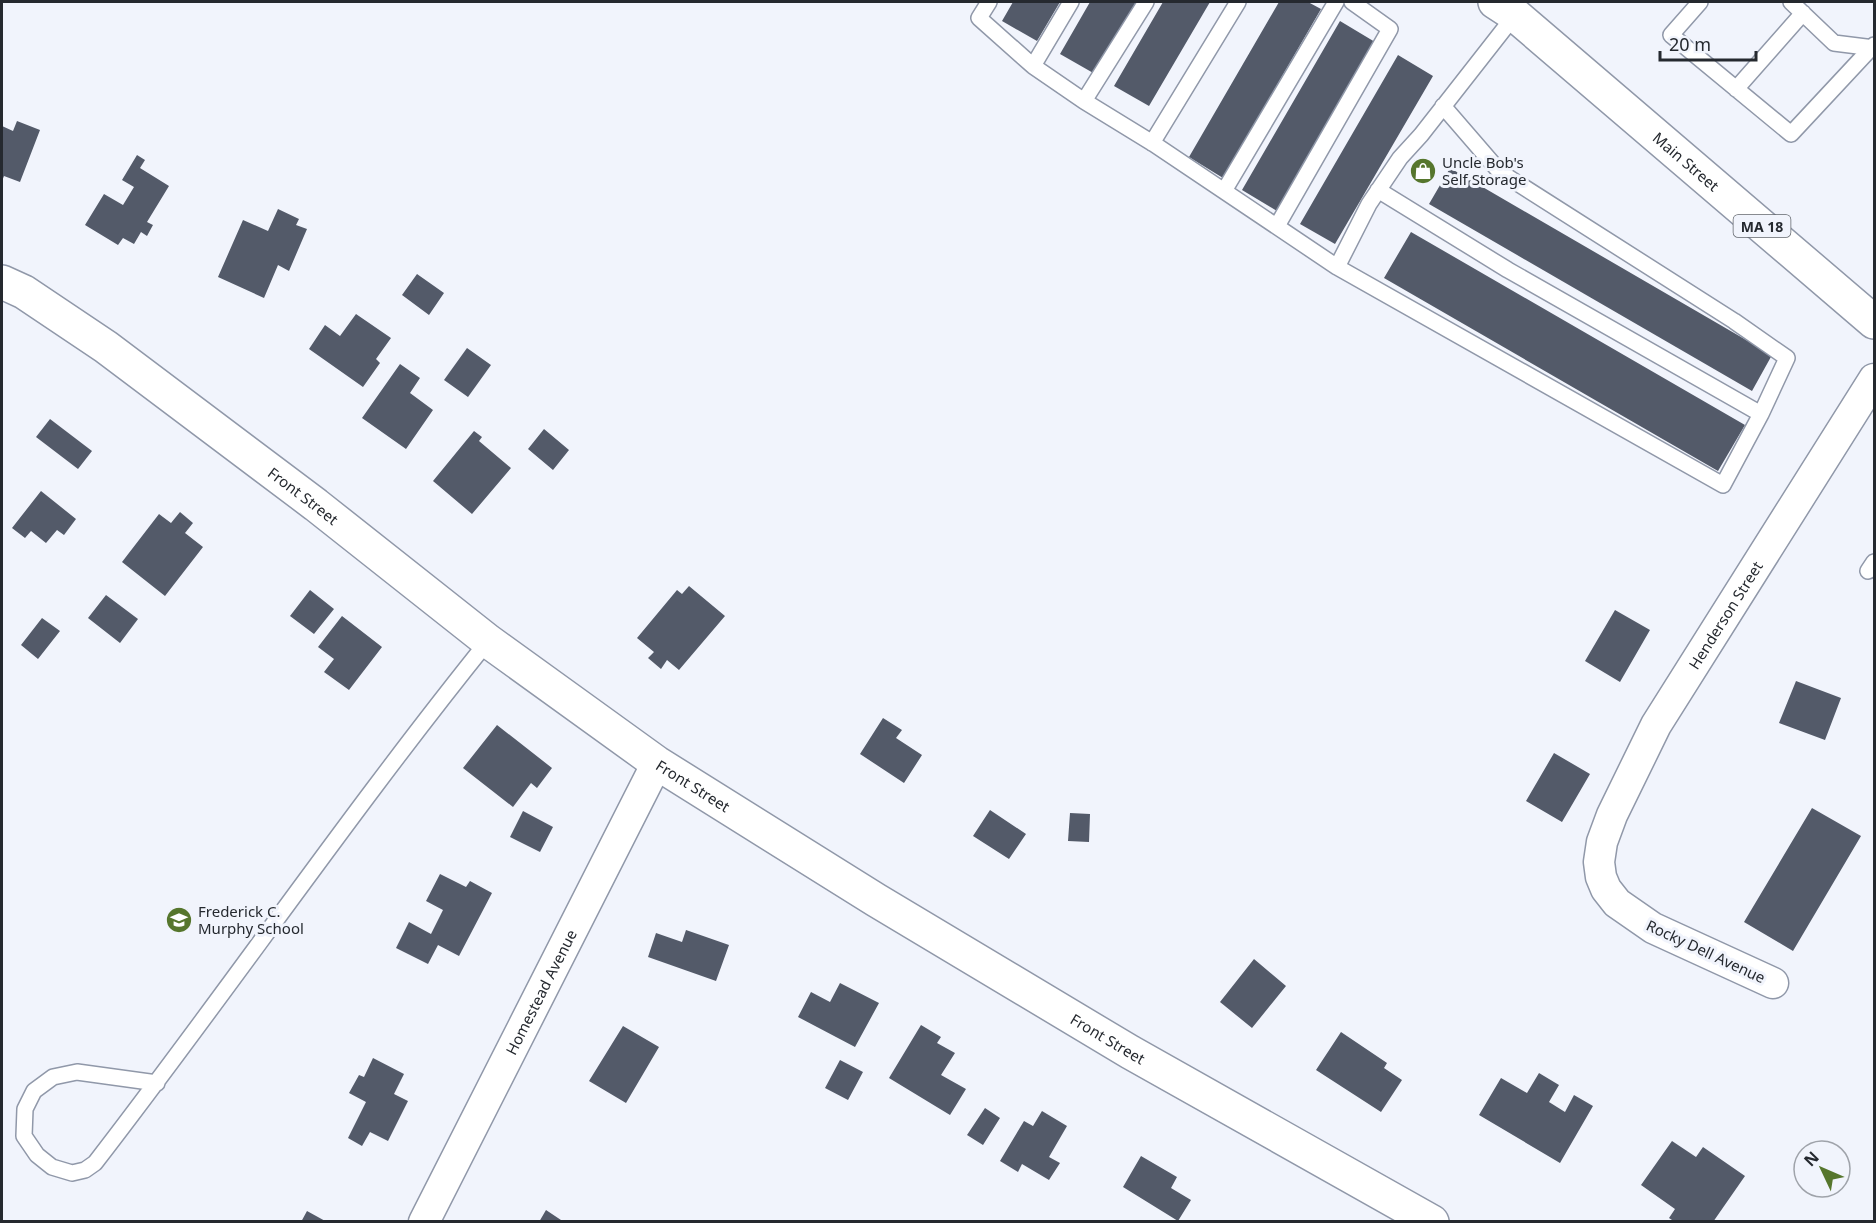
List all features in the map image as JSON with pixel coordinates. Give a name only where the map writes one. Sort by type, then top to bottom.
[{"type":"street","name":"Main Street","points":[[1505,8],[1875,322]]},
{"type":"street","name":"Front Street","points":[[2,282],[24,292],[106,347],[316,505],[488,641],[657,763],[876,900],[1120,1046],[1432,1221]]},
{"type":"street","name":"Henderson Street","points":[[1599,862],[1602,842],[1612,815],[1656,725],[1875,379]]},
{"type":"street","name":"Homestead Avenue","points":[[424,1221],[657,763]]},
{"type":"street","name":"Rocky Dell Avenue","points":[[1599,862],[1606,890],[1632,915],[1653,928],[1773,983]]},
{"type":"lane","points":[[989,2],[979,18],[1033,66],[1084,101],[1152,143],[1337,267],[1723,485],[1761,414],[1787,358],[1734,321],[1500,172],[1443,106]]},
{"type":"lane","points":[[1033,66],[1071,2]]},
{"type":"lane","points":[[1084,101],[1146,2]]},
{"type":"lane","points":[[1152,143],[1238,2]]},
{"type":"lane","points":[[1224,191],[1335,2]]},
{"type":"lane","points":[[1277,226],[1390,29],[1352,2]]},
{"type":"lane","points":[[1700,2],[1671,35],[1791,134],[1874,47]]},
{"type":"lane","points":[[1791,2],[1834,43],[1874,47]]},
{"type":"lane","points":[[1337,267],[1378,190],[1400,158],[1422,135],[1443,106],[1505,8]]},
{"type":"lane","points":[[1736,89],[1803,13]]},
{"type":"lane","points":[[1378,190],[1508,270],[1761,414]]},
{"type":"lane","points":[[157,1083],[77,1072],[53,1077],[34,1091],[25,1109],[24,1136],[37,1155],[52,1167],[72,1173],[85,1170],[95,1163],[157,1083],[423,722],[488,641]]},
{"type":"building","points":[[1013,2],[1060,2],[1037,41],[1002,21]]},
{"type":"building","points":[[1090,2],[1137,2],[1095,74],[1060,54]]},
{"type":"building","points":[[1163,2],[1210,2],[1149,106],[1114,86]]},
{"type":"building","points":[[1279,2],[1308,2],[1321,9],[1223,178],[1189,157]]},
{"type":"building","points":[[1340,21],[1375,42],[1277,211],[1242,190]]},
{"type":"building","points":[[1398,55],[1433,76],[1335,244],[1300,224]]},
{"type":"building","points":[[17,121],[40,130],[20,182],[4,176],[2,181],[2,126],[13,131]]},
{"type":"building","points":[[137,155],[145,160],[140,168],[169,186],[147,222],[153,225],[147,236],[141,232],[134,244],[123,238],[118,245],[85,225],[104,194],[123,205],[134,187],[122,180]]},
{"type":"building","points":[[1450,168],[1772,355],[1752,391],[1429,204]]},
{"type":"building","points":[[278,209],[299,219],[296,225],[307,229],[289,271],[278,265],[264,298],[218,277],[243,220],[268,231]]},
{"type":"building","points":[[1411,232],[1745,425],[1718,471],[1384,278]]},
{"type":"building","points":[[417,274],[444,293],[429,315],[402,295]]},
{"type":"building","points":[[356,314],[391,338],[376,359],[380,363],[363,387],[309,349],[325,325],[340,336]]},
{"type":"building","points":[[467,348],[491,365],[468,397],[444,380]]},
{"type":"building","points":[[400,364],[420,378],[410,393],[433,410],[406,449],[362,418]]},
{"type":"building","points":[[50,419],[92,451],[78,469],[36,437]]},
{"type":"building","points":[[544,429],[569,450],[553,470],[528,449]]},
{"type":"building","points":[[474,431],[482,437],[479,441],[511,468],[472,514],[433,481]]},
{"type":"building","points":[[41,491],[76,519],[64,535],[57,530],[46,543],[31,531],[25,538],[12,528]]},
{"type":"building","points":[[180,512],[193,523],[185,533],[203,547],[165,596],[122,562],[159,514],[171,523]]},
{"type":"building","points":[[689,586],[725,616],[679,670],[667,660],[661,669],[648,658],[654,652],[637,638],[677,590],[682,594]]},
{"type":"building","points":[[310,590],[334,609],[314,634],[290,616]]},
{"type":"building","points":[[106,595],[138,619],[120,643],[88,618]]},
{"type":"building","points":[[1615,610],[1650,630],[1620,682],[1585,661]]},
{"type":"building","points":[[342,616],[382,647],[349,690],[324,672],[334,659],[318,647]]},
{"type":"building","points":[[42,618],[60,631],[38,659],[21,645]]},
{"type":"building","points":[[1796,681],[1841,698],[1825,740],[1779,723]]},
{"type":"building","points":[[883,718],[902,730],[896,738],[922,755],[904,783],[860,754]]},
{"type":"building","points":[[497,725],[552,768],[537,788],[531,783],[513,807],[463,768]]},
{"type":"building","points":[[1554,753],[1590,774],[1562,822],[1526,801]]},
{"type":"building","points":[[1812,808],[1861,836],[1793,951],[1744,922]]},
{"type":"building","points":[[990,810],[1026,834],[1009,859],[973,836]]},
{"type":"building","points":[[523,811],[553,827],[540,852],[510,837]]},
{"type":"building","points":[[1070,813],[1090,814],[1089,842],[1068,841]]},
{"type":"building","points":[[440,874],[466,887],[470,881],[492,893],[459,956],[438,945],[428,964],[396,948],[409,922],[431,934],[443,910],[426,901]]},
{"type":"building","points":[[686,930],[729,945],[716,981],[648,957],[656,933],[682,942]]},
{"type":"building","points":[[1254,959],[1286,986],[1252,1028],[1220,1002]]},
{"type":"building","points":[[840,983],[879,1003],[855,1047],[798,1017],[811,992],[830,1002]]},
{"type":"building","points":[[921,1025],[941,1037],[937,1043],[955,1053],[941,1075],[966,1089],[950,1115],[889,1078]]},
{"type":"building","points":[[623,1026],[659,1047],[626,1103],[589,1081]]},
{"type":"building","points":[[1341,1032],[1387,1063],[1384,1068],[1402,1080],[1381,1112],[1316,1070]]},
{"type":"building","points":[[373,1058],[404,1074],[394,1094],[408,1101],[388,1141],[370,1132],[362,1146],[348,1138],[366,1102],[349,1093],[359,1075],[364,1077]]},
{"type":"building","points":[[840,1060],[863,1072],[848,1100],[825,1088]]},
{"type":"building","points":[[1539,1073],[1559,1085],[1549,1102],[1565,1112],[1574,1095],[1593,1106],[1560,1163],[1479,1115],[1501,1078],[1527,1093]]},
{"type":"building","points":[[985,1108],[1000,1118],[983,1145],[967,1135]]},
{"type":"building","points":[[1042,1111],[1067,1126],[1049,1157],[1060,1163],[1049,1180],[1022,1164],[1018,1172],[1000,1161],[1024,1121],[1033,1126]]},
{"type":"building","points":[[1672,1141],[1696,1157],[1703,1147],[1745,1176],[1713,1222],[1675,1222],[1669,1218],[1675,1209],[1641,1185]]},
{"type":"building","points":[[1141,1156],[1177,1177],[1171,1188],[1191,1200],[1178,1221],[1123,1187]]},
{"type":"building","points":[[546,1210],[564,1222],[539,1222]]},
{"type":"building","points":[[307,1211],[327,1222],[301,1222]]},
{"type":"place","name":"Uncle Bob's Self Storage","points":[[1423,171]]},
{"type":"place","name":"Frederick C. Murphy School","points":[[179,920]]}]
